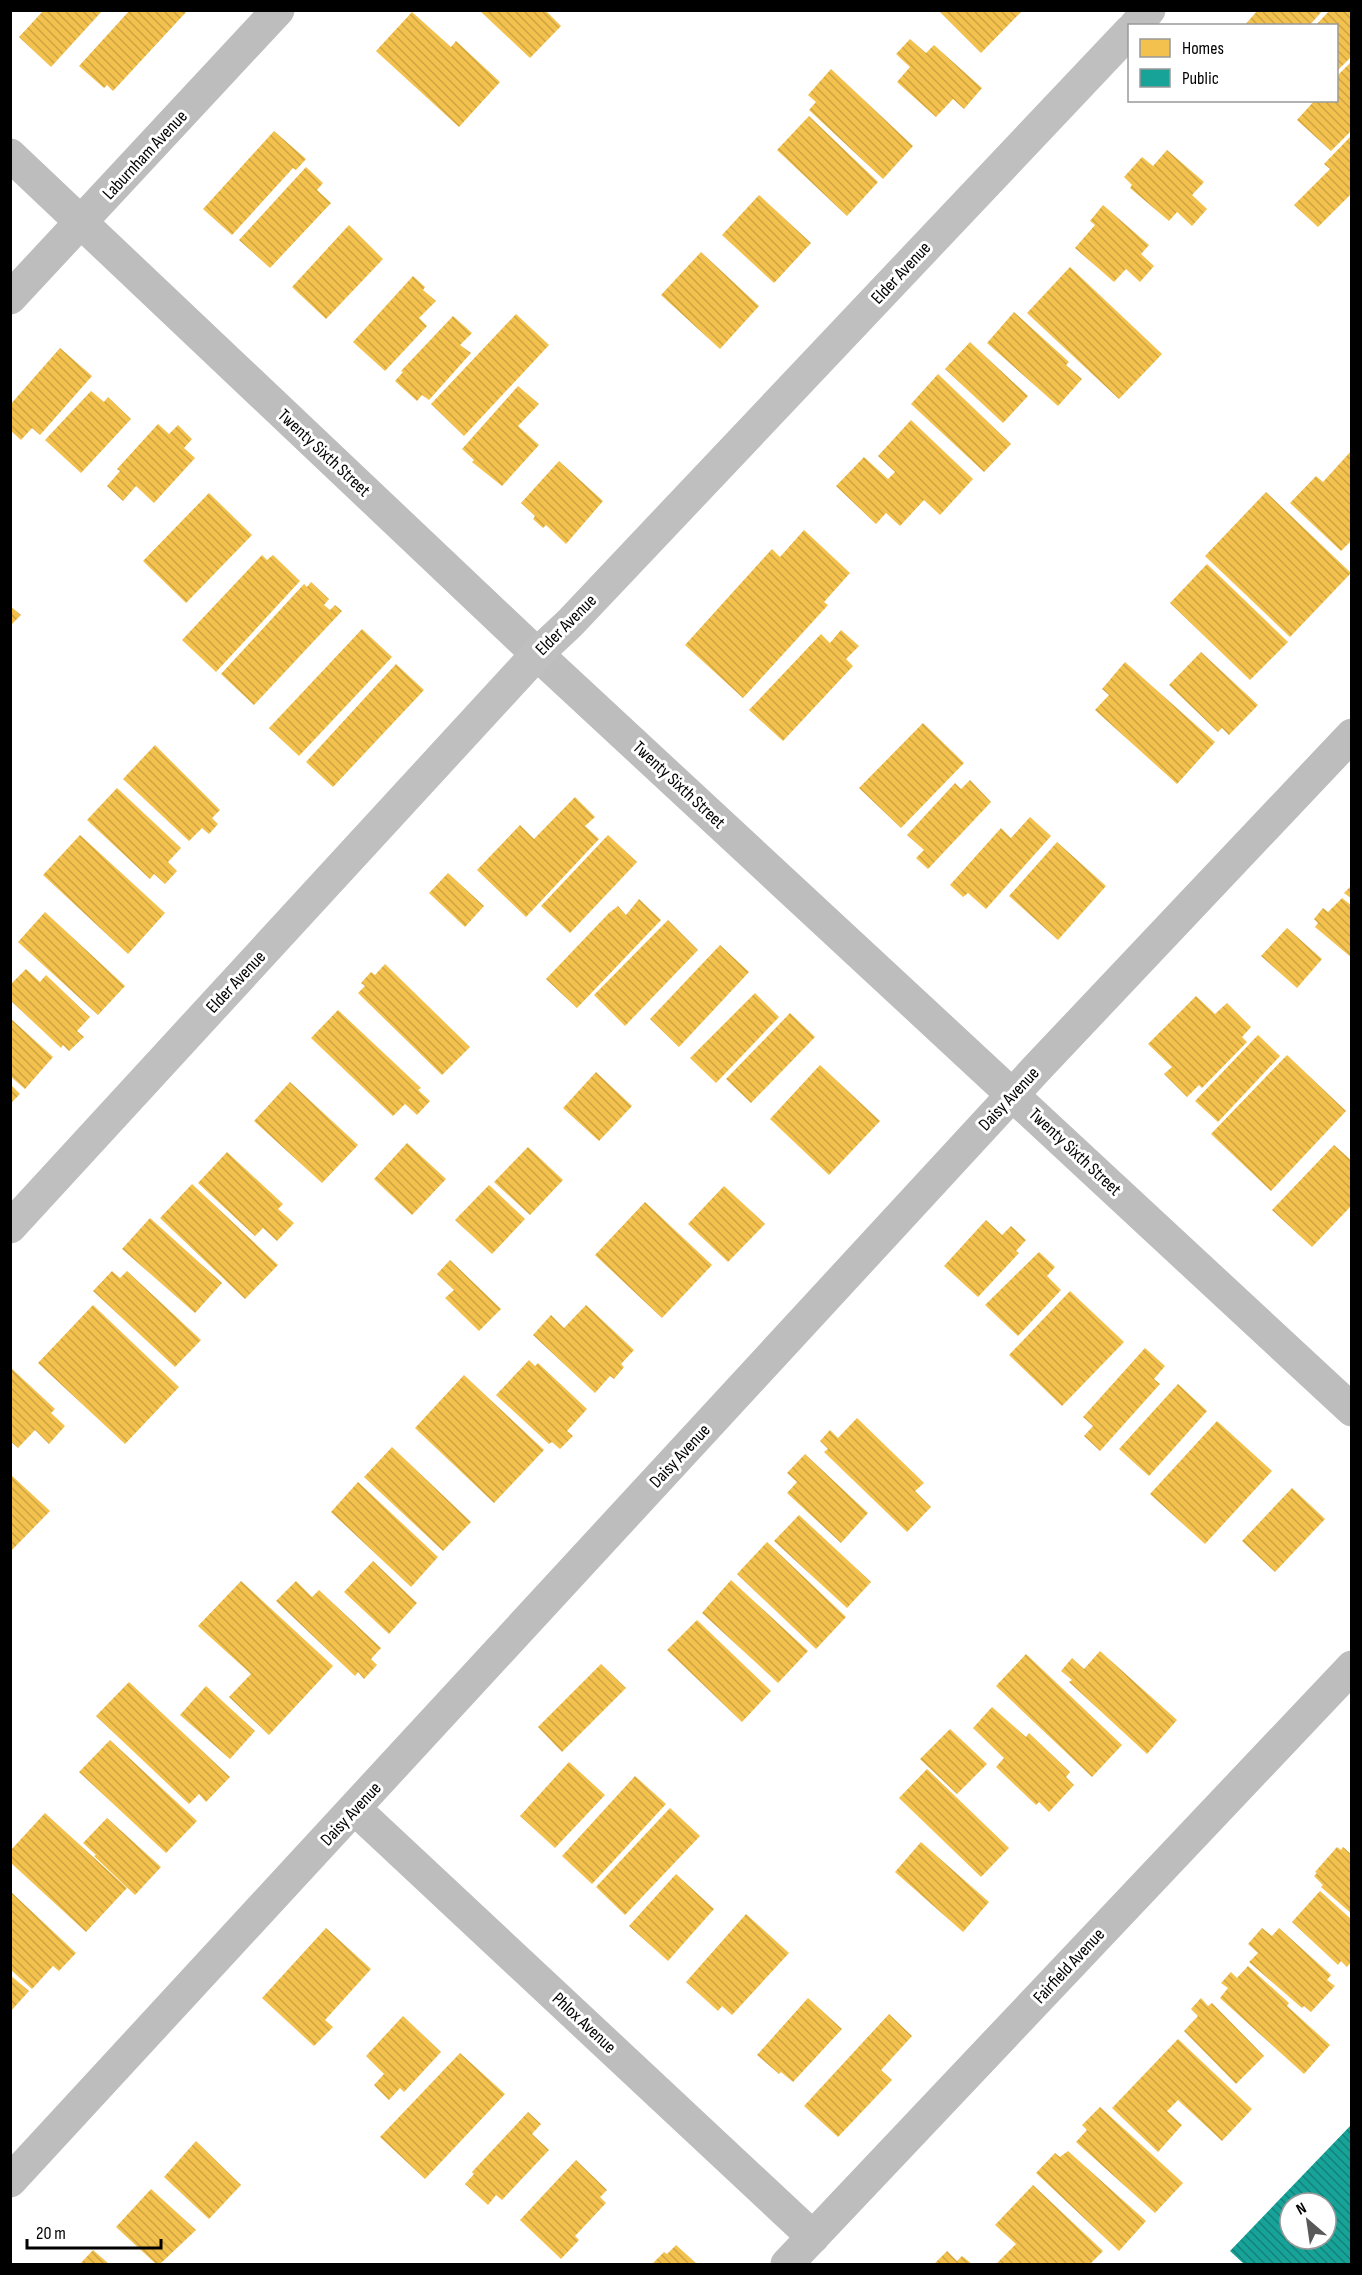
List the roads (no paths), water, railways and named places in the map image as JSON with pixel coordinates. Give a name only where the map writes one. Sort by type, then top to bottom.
[{"type":"street","name":"Laburnham Avenue","points":[[10,298],[278,10]]},
{"type":"street","points":[[1137,24],[1149,10]]},
{"type":"street","name":"Elder Avenue","points":[[10,1227],[537,654],[1128,34]]},
{"type":"street","name":"Twenty Sixth Street","points":[[10,155],[537,654],[1352,1410]]},
{"type":"street","name":"Daisy Avenue","points":[[10,2181],[1013,1094],[1352,735]]},
{"type":"street","name":"Fairfield Avenue","points":[[788,2265],[1352,1667]]},
{"type":"street","name":"Phlox Avenue","points":[[355,1809],[813,2237]]}]
